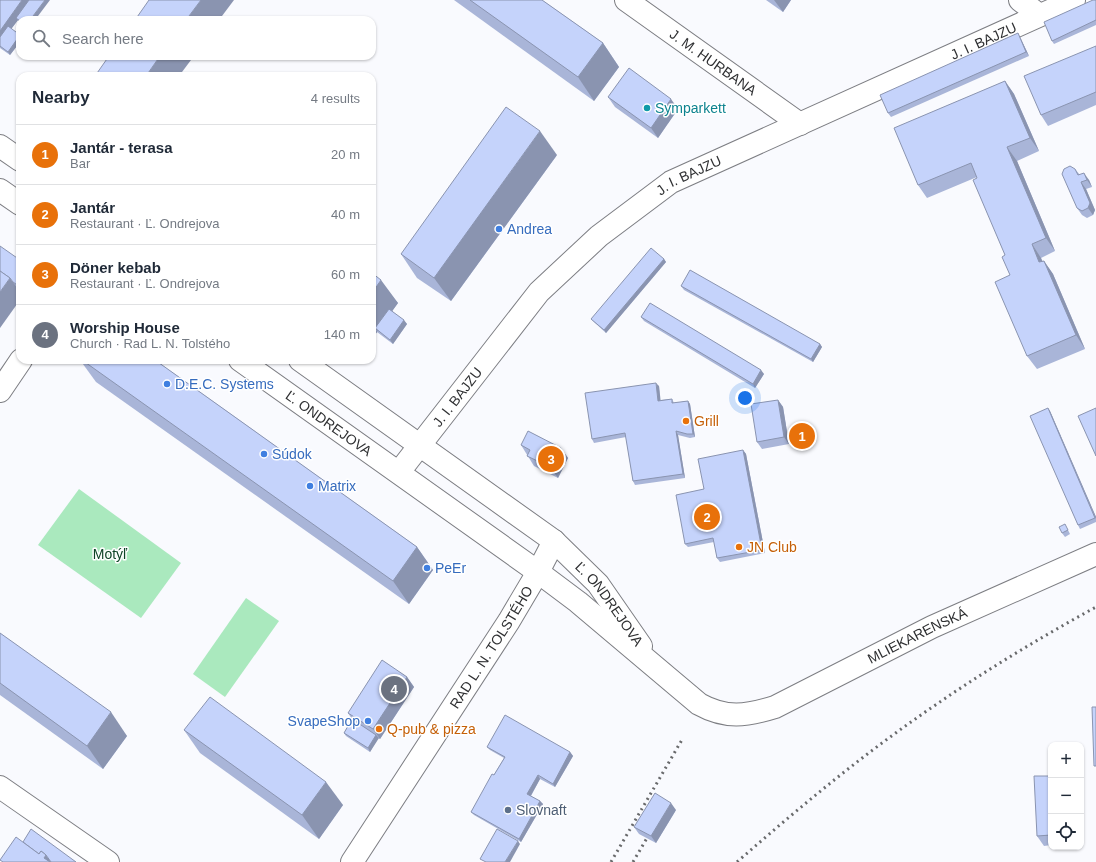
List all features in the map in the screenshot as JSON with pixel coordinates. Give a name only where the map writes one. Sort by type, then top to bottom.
[{"type":"street","name":"J. M. HURBANA","points":[[626,0],[800,124]]},
{"type":"street","name":"J. I. BAJZU","points":[[1020,0],[1039,15]]},
{"type":"street","name":"J. I. BAJZU","points":[[419,445],[539,292],[599,236],[671,182],[1074,0]]},
{"type":"street","points":[[0,146],[16,157]]},
{"type":"street","points":[[0,190],[16,201]]},
{"type":"street","points":[[0,391],[18,364]]},
{"type":"street","name":"Ľ. ONDREJOVA","points":[[246,364],[399,472],[578,602],[699,704],[724,714],[739,714]]},
{"type":"street","name":"Ľ. ONDREJOVA","points":[[306,364],[554,541],[598,584],[659,671]]},
{"type":"street","points":[[399,472],[419,445]]},
{"type":"street","points":[[538,572],[554,541]]},
{"type":"street","name":"MLIEKARENSKÁ","points":[[739,714],[756,713],[775,708],[932,627],[1096,554]]},
{"type":"street","name":"RAD L. N. TOLSTÉHO","points":[[352,862],[505,628],[538,572]]},
{"type":"street","points":[[0,787],[106,861]]},
{"type":"green space","name":"Motýľ","points":[[79,489],[181,563],[141,618],[38,545]]},
{"type":"green space","points":[[246,598],[279,621],[225,697],[193,674]]},
{"type":"building","points":[[0,0],[22,0],[0,31]]},
{"type":"building","points":[[29,0],[45,0],[33,16],[17,16]]},
{"type":"building","points":[[149,0],[201,0],[189,16],[138,16]]},
{"type":"building","points":[[470,0],[542,0],[603,43],[578,77]]},
{"type":"building","points":[[1096,0],[1096,20],[1052,41],[1044,22]]},
{"type":"building","points":[[8,26],[16,32],[16,41],[8,52],[0,46],[0,37]]},
{"type":"building","points":[[1018,33],[1026,52],[888,113],[880,95]]},
{"type":"building","points":[[1096,46],[1096,92],[1041,115],[1024,76]]},
{"type":"building","points":[[106,60],[157,60],[149,72],[98,72]]},
{"type":"building","name":"Symparkett","points":[[629,68],[671,99],[651,128],[608,97]]},
{"type":"building","points":[[1005,81],[1030,138],[1007,147],[1046,238],[1032,244],[1039,262],[1044,261],[1076,335],[1027,356],[995,282],[1010,275],[1002,257],[1005,255],[973,180],[977,178],[971,163],[918,185],[894,128]]},
{"type":"building","points":[[506,107],[540,131],[434,278],[401,254]]},
{"type":"building","points":[[1070,166],[1075,169],[1078,175],[1084,173],[1087,180],[1081,182],[1090,203],[1088,208],[1082,211],[1077,208],[1062,174],[1064,169]]},
{"type":"building","points":[[0,246],[16,257],[16,284],[0,271]]},
{"type":"building","points":[[651,248],[664,259],[604,330],[591,319]]},
{"type":"building","points":[[690,270],[820,344],[811,359],[681,286]]},
{"type":"building","points":[[0,271],[10,278],[0,292]]},
{"type":"building","points":[[376,276],[381,280],[376,287]]},
{"type":"building","points":[[650,303],[761,370],[753,384],[641,317]]},
{"type":"building","points":[[389,309],[404,320],[390,340],[376,329]]},
{"type":"building","points":[[88,364],[161,364],[417,547],[393,581]]},
{"type":"building","points":[[656,383],[658,401],[672,399],[672,403],[688,401],[693,434],[676,431],[683,474],[633,481],[625,433],[592,439],[585,393]]},
{"type":"building","points":[[778,400],[784,437],[757,442],[751,404]]},
{"type":"building","points":[[1048,408],[1095,518],[1078,525],[1030,416]]},
{"type":"building","points":[[1096,408],[1096,456],[1078,416]]},
{"type":"building","points":[[528,431],[561,448],[550,467],[527,456],[530,450],[521,445]]},
{"type":"building","points":[[743,450],[762,550],[717,558],[713,538],[685,544],[676,495],[704,489],[698,459]]},
{"type":"building","points":[[1065,524],[1068,530],[1062,533],[1059,527]]},
{"type":"building","points":[[0,633],[111,712],[87,746],[0,683]]},
{"type":"building","points":[[382,660],[407,677],[373,729],[348,713]]},
{"type":"building","points":[[210,697],[326,782],[302,815],[184,730]]},
{"type":"building","points":[[1092,707],[1096,707],[1096,766],[1094,766]]},
{"type":"building","points":[[505,715],[570,752],[553,784],[538,775],[527,794],[540,801],[519,839],[471,812],[492,774],[494,775],[505,757],[487,747]]},
{"type":"building","points":[[352,719],[376,735],[368,748],[344,733]]},
{"type":"building","points":[[1034,776],[1048,776],[1048,835],[1037,836]]},
{"type":"building","points":[[655,793],[671,803],[651,836],[634,827]]},
{"type":"building","points":[[31,829],[76,862],[51,862],[41,851],[39,854],[23,842]]},
{"type":"building","points":[[497,829],[518,841],[505,862],[486,862],[480,859]]},
{"type":"building","points":[[16,837],[39,854],[41,851],[46,855],[44,858],[50,862],[3,862],[0,860]]},
{"type":"railway","points":[[737,862],[822,790],[911,722],[1002,662],[1096,607]]},
{"type":"railway","points":[[611,862],[683,738]]},
{"type":"railway","points":[[633,862],[647,838]]},
{"type":"place","name":"Symparkett","points":[[647,108]]},
{"type":"place","name":"Andrea","points":[[499,229]]},
{"type":"place","name":"D.E.C. Systems","points":[[167,384]]},
{"type":"place","name":"Grill","points":[[686,421]]},
{"type":"place","name":"Jantár - terasa","points":[[802,436]]},
{"type":"place","name":"Súdok","points":[[264,454]]},
{"type":"place","name":"Döner kebab","points":[[551,459]]},
{"type":"place","name":"Matrix","points":[[310,486]]},
{"type":"place","name":"Jantár","points":[[707,517]]},
{"type":"place","name":"JN Club","points":[[739,547]]},
{"type":"place","name":"PeEr","points":[[427,568]]},
{"type":"place","name":"Worship House","points":[[394,689]]},
{"type":"place","name":"SvapeShop","points":[[368,721]]},
{"type":"place","name":"Q-pub & pizza","points":[[379,729]]},
{"type":"place","name":"Slovnaft","points":[[508,810]]}]
